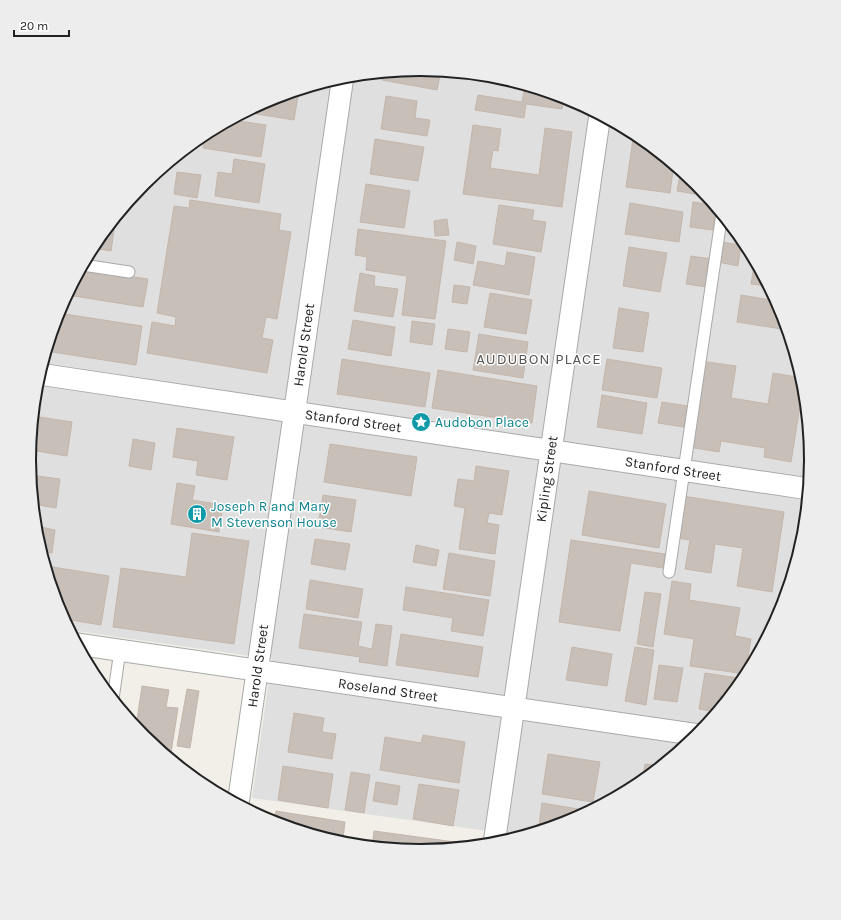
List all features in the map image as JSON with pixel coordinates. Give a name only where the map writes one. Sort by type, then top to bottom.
[{"type":"street","name":"Harold Street","points":[[239,799],[342,84]]},
{"type":"street","name":"Kipling Street","points":[[498,837],[514,708],[599,119]]},
{"type":"street","name":"Stanford Street","points":[[45,375],[804,488]]},
{"type":"street","name":"Roseland Street","points":[[84,645],[690,734]]},
{"type":"lane","points":[[669,572],[721,220]]},
{"type":"lane","points":[[89,266],[129,272]]},
{"type":"lane","points":[[114,692],[120,650]]},
{"type":"shaded area","name":"Audobon Place","points":[[395,76],[446,76],[496,83],[520,89],[544,96],[591,115],[634,140],[655,155],[710,206],[740,246],[753,268],[776,313],[785,336],[798,385],[802,410],[805,460],[804,485],[798,535],[792,560],[785,584],[765,630],[740,674],[726,694],[710,714],[674,749],[634,780],[591,805],[568,815],[544,824],[508,834],[252,798],[272,659],[77,631],[56,584],[43,535],[37,485],[37,435],[43,385],[56,336],[65,313],[88,268],[115,226],[131,206],[167,171],[186,155],[228,127],[250,115],[297,96],[345,83],[370,79]]},
{"type":"building","points":[[395,76],[440,76],[437,90],[382,80],[382,78]]},
{"type":"building","points":[[524,90],[563,103],[562,109],[526,104],[524,118],[475,110],[478,95],[522,102]]},
{"type":"building","points":[[298,96],[294,120],[254,113]]},
{"type":"building","points":[[386,96],[417,101],[415,118],[430,120],[427,136],[381,129]]},
{"type":"building","points":[[239,121],[266,125],[261,157],[203,148],[204,142]]},
{"type":"building","points":[[473,125],[501,129],[498,151],[493,150],[490,168],[539,175],[545,128],[572,132],[562,207],[463,194]]},
{"type":"building","points":[[375,139],[424,147],[418,181],[370,174]]},
{"type":"building","points":[[633,139],[673,170],[670,193],[626,187]]},
{"type":"building","points":[[234,159],[265,164],[259,203],[215,196],[218,172],[232,174]]},
{"type":"building","points":[[177,172],[201,175],[197,198],[174,194]]},
{"type":"building","points":[[680,176],[698,194],[677,191]]},
{"type":"building","points":[[366,184],[410,191],[404,228],[360,222]]},
{"type":"building","points":[[190,200],[281,214],[279,230],[291,232],[277,319],[266,317],[262,338],[273,340],[267,373],[147,353],[152,322],[175,326],[176,317],[157,313],[174,206],[189,208]]},
{"type":"building","points":[[693,202],[708,204],[715,212],[713,230],[690,227]]},
{"type":"building","points":[[630,203],[683,212],[679,242],[625,234]]},
{"type":"building","points":[[499,205],[534,210],[532,220],[546,222],[541,252],[493,244]]},
{"type":"building","points":[[447,219],[449,235],[435,236],[434,221]]},
{"type":"building","points":[[114,227],[111,251],[99,249]]},
{"type":"building","points":[[358,229],[446,241],[435,319],[402,315],[407,276],[366,270],[367,257],[355,255]]},
{"type":"building","points":[[457,242],[476,246],[473,264],[454,260]]},
{"type":"building","points":[[721,242],[739,245],[741,247],[738,266],[718,262]]},
{"type":"building","points":[[629,247],[667,253],[660,292],[623,286]]},
{"type":"building","points":[[507,252],[535,257],[529,295],[473,285],[478,261],[505,266]]},
{"type":"building","points":[[691,256],[711,259],[706,287],[686,284]]},
{"type":"building","points":[[754,269],[762,285],[751,284]]},
{"type":"building","points":[[87,270],[148,279],[143,307],[73,296]]},
{"type":"building","points":[[360,273],[375,276],[374,286],[398,289],[393,317],[354,311]]},
{"type":"building","points":[[454,285],[470,287],[467,304],[452,302]]},
{"type":"building","points":[[490,293],[532,300],[526,334],[484,327]]},
{"type":"building","points":[[741,295],[770,300],[782,329],[737,322]]},
{"type":"building","points":[[619,308],[649,313],[643,352],[613,348]]},
{"type":"building","points":[[65,314],[142,326],[136,365],[51,352]]},
{"type":"building","points":[[353,320],[395,327],[391,356],[348,349]]},
{"type":"building","points":[[412,321],[435,324],[432,345],[410,342]]},
{"type":"building","points":[[448,329],[470,332],[467,352],[445,349]]},
{"type":"building","points":[[479,334],[528,342],[523,378],[473,370]]},
{"type":"building","points":[[342,359],[430,373],[425,407],[337,394]]},
{"type":"building","points":[[607,359],[662,368],[657,398],[602,390]]},
{"type":"building","points":[[701,361],[736,366],[731,398],[768,404],[773,373],[796,377],[801,402],[791,462],[764,457],[765,448],[721,441],[719,452],[688,447]]},
{"type":"building","points":[[438,370],[537,386],[532,423],[432,408]]},
{"type":"building","points":[[602,395],[647,403],[642,434],[597,427]]},
{"type":"building","points":[[662,402],[688,406],[684,427],[658,423]]},
{"type":"building","points":[[38,417],[72,422],[67,456],[36,451]]},
{"type":"building","points":[[177,428],[234,437],[227,480],[196,475],[198,461],[173,457]]},
{"type":"building","points":[[133,439],[155,443],[151,470],[129,466]]},
{"type":"building","points":[[330,444],[417,457],[411,496],[324,482]]},
{"type":"building","points":[[476,466],[509,471],[502,515],[489,513],[487,523],[499,525],[495,554],[459,549],[465,508],[454,506],[458,479],[474,481]]},
{"type":"building","points":[[37,476],[60,479],[56,508],[39,505]]},
{"type":"building","name":"Joseph R and Mary M Stevenson House","points":[[177,483],[195,486],[192,500],[223,505],[219,532],[171,524]]},
{"type":"building","points":[[589,491],[666,504],[659,548],[582,535]]},
{"type":"building","points":[[323,495],[356,500],[351,532],[318,527]]},
{"type":"building","points":[[683,496],[784,512],[772,592],[737,586],[743,548],[715,544],[711,573],[685,569],[690,540],[677,538]]},
{"type":"building","points":[[42,527],[55,530],[52,553],[47,552]]},
{"type":"building","points":[[192,533],[249,541],[234,644],[113,627],[121,568],[186,577]]},
{"type":"building","points":[[315,539],[350,544],[345,570],[311,564]]},
{"type":"building","points":[[571,540],[665,554],[663,568],[631,563],[620,631],[559,622]]},
{"type":"building","points":[[416,545],[439,550],[436,566],[413,562]]},
{"type":"building","points":[[449,553],[495,561],[490,596],[443,589]]},
{"type":"building","points":[[51,567],[109,576],[101,625],[71,620],[56,584]]},
{"type":"building","points":[[310,580],[363,589],[358,618],[306,609]]},
{"type":"building","points":[[672,581],[691,584],[689,600],[740,608],[735,636],[751,639],[747,662],[740,673],[690,666],[694,639],[664,634]]},
{"type":"building","points":[[406,587],[489,600],[483,636],[451,631],[453,618],[403,610]]},
{"type":"building","points":[[645,592],[661,594],[653,647],[637,644]]},
{"type":"building","points":[[304,614],[362,622],[358,646],[372,649],[376,624],[392,626],[387,666],[359,662],[360,657],[299,648]]},
{"type":"building","points":[[401,634],[483,647],[478,677],[396,665]]},
{"type":"building","points":[[572,647],[612,654],[607,686],[566,680]]},
{"type":"building","points":[[635,647],[654,650],[646,705],[625,701]]},
{"type":"building","points":[[659,665],[683,668],[677,702],[654,699]]},
{"type":"building","points":[[705,673],[737,678],[712,711],[699,709]]},
{"type":"building","points":[[142,686],[169,690],[166,707],[178,708],[171,752],[149,732],[137,720]]},
{"type":"building","points":[[187,689],[199,691],[190,748],[177,746]]},
{"type":"building","points":[[294,713],[324,718],[322,732],[336,734],[332,759],[288,752]]},
{"type":"building","points":[[423,735],[465,742],[459,783],[380,770],[385,737],[421,743]]},
{"type":"building","points":[[548,754],[600,762],[593,802],[542,794]]},
{"type":"building","points":[[645,764],[655,765],[643,773]]},
{"type":"building","points":[[283,766],[333,774],[328,808],[278,800]]},
{"type":"building","points":[[351,772],[370,775],[364,813],[345,810]]},
{"type":"building","points":[[376,782],[400,786],[397,805],[373,801]]},
{"type":"building","points":[[419,784],[459,790],[453,826],[413,819]]},
{"type":"building","points":[[542,803],[581,809],[568,815],[539,825]]},
{"type":"building","points":[[276,811],[345,822],[343,837],[297,824],[275,816]]},
{"type":"building","points":[[374,831],[455,842],[446,844],[395,844],[373,841]]},
{"type":"place","name":"Audobon Place","points":[[421,422]]},
{"type":"place","name":"Joseph R and Mary M Stevenson House","points":[[197,514]]},
{"type":"district","name":"AUDUBON PLACE","points":[[539,359]]}]
